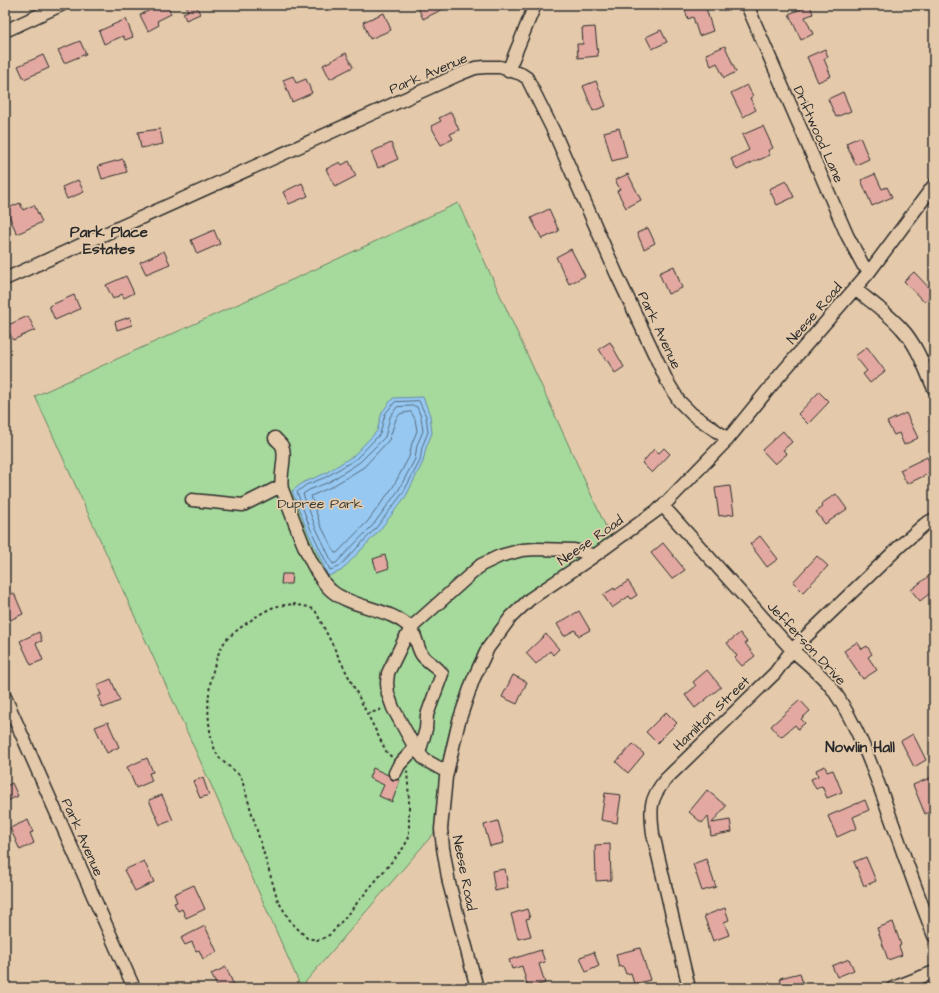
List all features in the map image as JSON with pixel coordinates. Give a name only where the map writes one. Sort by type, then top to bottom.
[{"type":"street","points":[[5,31],[61,5]]},
{"type":"street","points":[[508,71],[536,5]]},
{"type":"street","name":"Driftwood Lane","points":[[747,5],[847,235],[863,265],[870,271]]},
{"type":"street","name":"Park Avenue","points":[[5,280],[460,74],[475,68],[500,68],[521,74],[527,78],[554,132],[617,275],[667,381],[679,401],[692,414],[728,438]]},
{"type":"street","name":"Neese Road","points":[[477,988],[451,891],[441,829],[447,772],[458,721],[473,680],[488,648],[511,616],[530,599],[594,556],[663,506],[728,438],[780,375],[855,289],[934,185]]},
{"type":"street","points":[[855,289],[891,318],[903,330],[912,342],[934,389]]},
{"type":"street","points":[[275,438],[282,445],[284,452],[280,481],[281,486],[314,566],[322,580],[332,592],[345,600],[401,621],[411,628],[423,657],[439,669],[442,674],[427,715],[426,729],[417,750],[397,769]]},
{"type":"street","points":[[192,500],[243,505],[281,486]]},
{"type":"street","name":"Jefferson Drive","points":[[663,506],[792,650],[831,688],[860,737],[880,787],[914,886],[934,936]]},
{"type":"street","name":"Hamilton Street","points":[[689,988],[654,834],[651,814],[653,798],[657,789],[775,673],[792,650],[901,545],[925,524],[934,519]]},
{"type":"street","points":[[447,772],[425,760],[417,750],[393,708],[388,694],[388,673],[411,628],[482,565],[500,556],[522,550],[537,549],[574,550],[594,556]]},
{"type":"street","name":"Park Avenue","points":[[5,697],[134,988]]},
{"type":"street","points":[[893,988],[934,972]]},
{"type":"path","points":[[293,604],[315,610],[387,753],[397,769],[407,770],[409,837],[404,847],[331,934],[317,940],[307,938],[291,922],[278,901],[241,777],[218,756],[214,747],[209,716],[208,695],[218,655],[226,640],[266,611],[277,606],[293,604]]},
{"type":"path","points":[[367,714],[380,710],[390,700]]},
{"type":"green space","name":"Dupree Park","points":[[458,203],[611,538],[529,594],[506,614],[487,638],[474,661],[454,715],[440,774],[434,833],[301,987],[35,396]]},
{"type":"water","points":[[423,397],[430,415],[432,433],[426,448],[423,462],[406,496],[379,531],[341,571],[328,576],[307,530],[292,491],[304,482],[324,474],[353,456],[377,431],[382,412],[393,398]]},
{"type":"building","points":[[160,5],[167,5],[171,14],[157,21],[159,25],[148,31],[140,15]]},
{"type":"building","points":[[186,5],[196,5],[200,14],[186,20],[183,13],[188,11]]},
{"type":"building","points":[[417,5],[451,5],[423,19]]},
{"type":"building","points":[[699,5],[705,5],[713,31],[699,36],[693,17],[688,19],[685,10]]},
{"type":"building","points":[[810,5],[813,14],[805,17],[813,34],[801,40],[789,14]]},
{"type":"building","points":[[384,13],[391,30],[370,39],[363,22]]},
{"type":"building","points":[[126,19],[133,37],[125,40],[123,36],[104,44],[99,31]]},
{"type":"building","points":[[595,27],[598,56],[578,58],[577,44],[583,44],[582,28]]},
{"type":"building","points":[[661,30],[667,42],[652,49],[646,37]]},
{"type":"building","points":[[80,41],[86,54],[64,63],[58,50]]},
{"type":"building","points":[[725,46],[736,72],[724,78],[717,63],[711,66],[706,54]]},
{"type":"building","points":[[825,49],[828,57],[824,59],[831,76],[818,82],[807,57]]},
{"type":"building","points":[[346,53],[353,67],[330,79],[323,65]]},
{"type":"building","points":[[43,55],[49,68],[24,79],[18,66]]},
{"type":"building","points":[[293,76],[296,83],[306,79],[312,93],[292,102],[283,80]]},
{"type":"building","points":[[596,81],[606,106],[593,111],[583,86]]},
{"type":"building","points":[[747,85],[753,96],[750,98],[756,110],[743,117],[731,93]]},
{"type":"building","points":[[843,92],[851,111],[836,117],[828,99]]},
{"type":"building","points":[[451,112],[459,130],[450,134],[453,139],[441,145],[431,126],[441,121],[439,118]]},
{"type":"building","points":[[763,126],[773,148],[768,150],[770,155],[737,170],[731,159],[749,150],[742,135]]},
{"type":"building","points":[[619,128],[627,157],[612,161],[604,132]]},
{"type":"building","points":[[160,129],[163,144],[141,148],[138,132]]},
{"type":"building","points":[[860,137],[869,159],[856,165],[846,143]]},
{"type":"building","points":[[391,143],[398,159],[378,168],[371,152]]},
{"type":"building","points":[[123,159],[127,172],[102,179],[98,166]]},
{"type":"building","points":[[349,161],[356,176],[335,187],[326,169],[340,162],[342,165]]},
{"type":"building","points":[[628,174],[641,200],[626,208],[617,191],[620,189],[615,180]]},
{"type":"building","points":[[875,174],[882,189],[887,187],[892,197],[872,206],[861,180]]},
{"type":"building","points":[[78,180],[84,192],[67,199],[62,187]]},
{"type":"building","points":[[786,181],[794,197],[777,205],[769,189]]},
{"type":"building","points":[[302,183],[308,196],[289,204],[283,192]]},
{"type":"building","points":[[20,203],[23,210],[34,205],[42,222],[17,234],[6,209]]},
{"type":"building","points":[[549,209],[559,231],[542,239],[531,218]]},
{"type":"building","points":[[648,228],[655,243],[644,249],[637,233]]},
{"type":"building","points":[[214,230],[220,244],[197,254],[191,240]]},
{"type":"building","points":[[571,249],[585,276],[569,284],[556,257]]},
{"type":"building","points":[[164,251],[170,264],[146,274],[140,262]]},
{"type":"building","points":[[674,266],[682,288],[668,294],[659,273]]},
{"type":"building","points":[[914,272],[934,293],[924,302],[904,281]]},
{"type":"building","points":[[126,276],[134,293],[124,298],[122,294],[113,299],[106,285]]},
{"type":"building","points":[[74,295],[80,309],[55,320],[49,306]]},
{"type":"building","points":[[28,316],[35,330],[13,340],[6,326]]},
{"type":"building","points":[[130,317],[132,325],[117,330],[115,322]]},
{"type":"building","points":[[610,342],[624,367],[615,373],[599,349]]},
{"type":"building","points":[[867,347],[885,371],[870,383],[863,374],[867,371],[855,356]]},
{"type":"building","points":[[819,392],[829,402],[808,424],[798,414]]},
{"type":"building","points":[[906,413],[918,438],[904,445],[899,433],[894,435],[887,422]]},
{"type":"building","points":[[783,431],[792,442],[783,450],[787,454],[775,464],[762,450]]},
{"type":"building","points":[[664,448],[670,454],[652,473],[642,463],[654,449],[659,453]]},
{"type":"building","points":[[927,457],[934,471],[907,484],[900,470]]},
{"type":"building","points":[[730,486],[734,514],[719,516],[715,488]]},
{"type":"building","points":[[836,494],[847,509],[825,524],[816,512],[823,507],[821,504]]},
{"type":"building","points":[[760,536],[778,559],[767,567],[750,544]]},
{"type":"building","points":[[663,543],[685,570],[672,579],[651,553]]},
{"type":"building","points":[[385,555],[389,568],[377,572],[373,559]]},
{"type":"building","points":[[817,556],[828,566],[803,592],[793,582]]},
{"type":"building","points":[[934,572],[934,590],[920,601],[911,590]]},
{"type":"building","points":[[282,574],[292,574],[291,584],[281,584]]},
{"type":"building","points":[[628,581],[637,595],[631,599],[629,596],[612,608],[603,595],[614,588],[615,590]]},
{"type":"building","points":[[14,593],[23,614],[8,621],[5,613],[5,597]]},
{"type":"building","points":[[579,611],[590,630],[579,636],[575,630],[564,636],[557,624]]},
{"type":"building","points":[[39,632],[42,641],[36,643],[43,660],[31,665],[20,641]]},
{"type":"building","points":[[740,633],[747,642],[745,643],[755,656],[742,666],[735,658],[737,656],[727,643]]},
{"type":"building","points":[[546,634],[559,649],[553,655],[550,651],[536,664],[526,653]]},
{"type":"building","points":[[857,642],[862,649],[867,646],[872,654],[868,657],[877,670],[863,679],[844,651]]},
{"type":"building","points":[[707,670],[721,687],[695,708],[685,695],[696,686],[693,682]]},
{"type":"building","points":[[513,675],[527,682],[517,704],[502,697]]},
{"type":"building","points":[[111,679],[120,701],[103,708],[98,697],[101,695],[97,685]]},
{"type":"building","points":[[800,700],[810,711],[801,719],[805,723],[798,729],[795,725],[781,737],[771,726]]},
{"type":"building","points":[[666,712],[677,723],[657,743],[646,732]]},
{"type":"building","points":[[108,722],[119,747],[107,753],[95,727]]},
{"type":"building","points":[[913,734],[926,760],[914,767],[901,741]]},
{"type":"building","points":[[633,744],[644,754],[628,773],[616,762]]},
{"type":"building","points":[[147,758],[153,772],[149,773],[152,781],[136,788],[127,767]]},
{"type":"building","points":[[825,766],[827,772],[833,770],[842,792],[827,798],[822,786],[816,789],[811,779],[818,776],[816,770]]},
{"type":"building","points":[[373,768],[388,775],[392,780],[400,780],[392,802],[379,796],[384,785],[369,778]]},
{"type":"building","points":[[932,777],[934,789],[931,790],[934,797],[934,810],[925,814],[913,785]]},
{"type":"building","points":[[203,778],[209,795],[200,798],[193,781]]},
{"type":"building","points":[[12,783],[18,796],[5,802],[5,787]]},
{"type":"building","points":[[707,790],[726,806],[712,823],[730,820],[732,832],[711,836],[708,816],[702,823],[689,812]]},
{"type":"building","points":[[605,793],[621,795],[617,823],[601,820]]},
{"type":"building","points":[[162,795],[173,820],[160,825],[149,800]]},
{"type":"building","points":[[865,800],[869,810],[853,817],[857,828],[837,837],[828,816]]},
{"type":"building","points":[[28,820],[33,832],[30,833],[34,843],[20,850],[10,828]]},
{"type":"building","points":[[498,821],[504,843],[490,846],[484,825]]},
{"type":"building","points":[[610,844],[611,880],[596,881],[595,845]]},
{"type":"building","points":[[866,857],[876,881],[864,886],[854,862]]},
{"type":"building","points":[[706,859],[716,887],[702,891],[693,864]]},
{"type":"building","points":[[144,861],[154,882],[135,891],[124,870]]},
{"type":"building","points":[[505,869],[508,888],[495,891],[492,871]]},
{"type":"building","points":[[194,885],[205,909],[186,918],[182,909],[178,911],[174,903],[177,902],[174,894]]},
{"type":"building","points":[[725,908],[729,920],[724,922],[729,935],[713,941],[704,916]]},
{"type":"building","points":[[527,909],[530,918],[526,919],[531,936],[518,939],[511,914]]},
{"type":"building","points":[[893,922],[901,945],[899,946],[902,955],[888,960],[877,928]]},
{"type":"building","points":[[205,926],[217,952],[203,959],[199,950],[196,951],[192,942],[185,945],[181,938]]},
{"type":"building","points":[[640,948],[650,980],[634,984],[631,973],[626,974],[623,966],[619,967],[616,954]]},
{"type":"building","points":[[541,950],[545,962],[539,964],[545,983],[528,988],[522,966],[512,969],[509,960]]},
{"type":"building","points":[[594,952],[599,966],[586,972],[580,957]]},
{"type":"building","points":[[849,959],[854,970],[837,977],[832,966]]},
{"type":"building","points":[[226,967],[235,988],[218,988],[211,974]]},
{"type":"building","points":[[800,973],[804,988],[782,988],[780,978]]},
{"type":"district","name":"Park Place Estates","points":[[109,240]]},
{"type":"district","name":"Nowlin Hall","points":[[860,747]]}]
